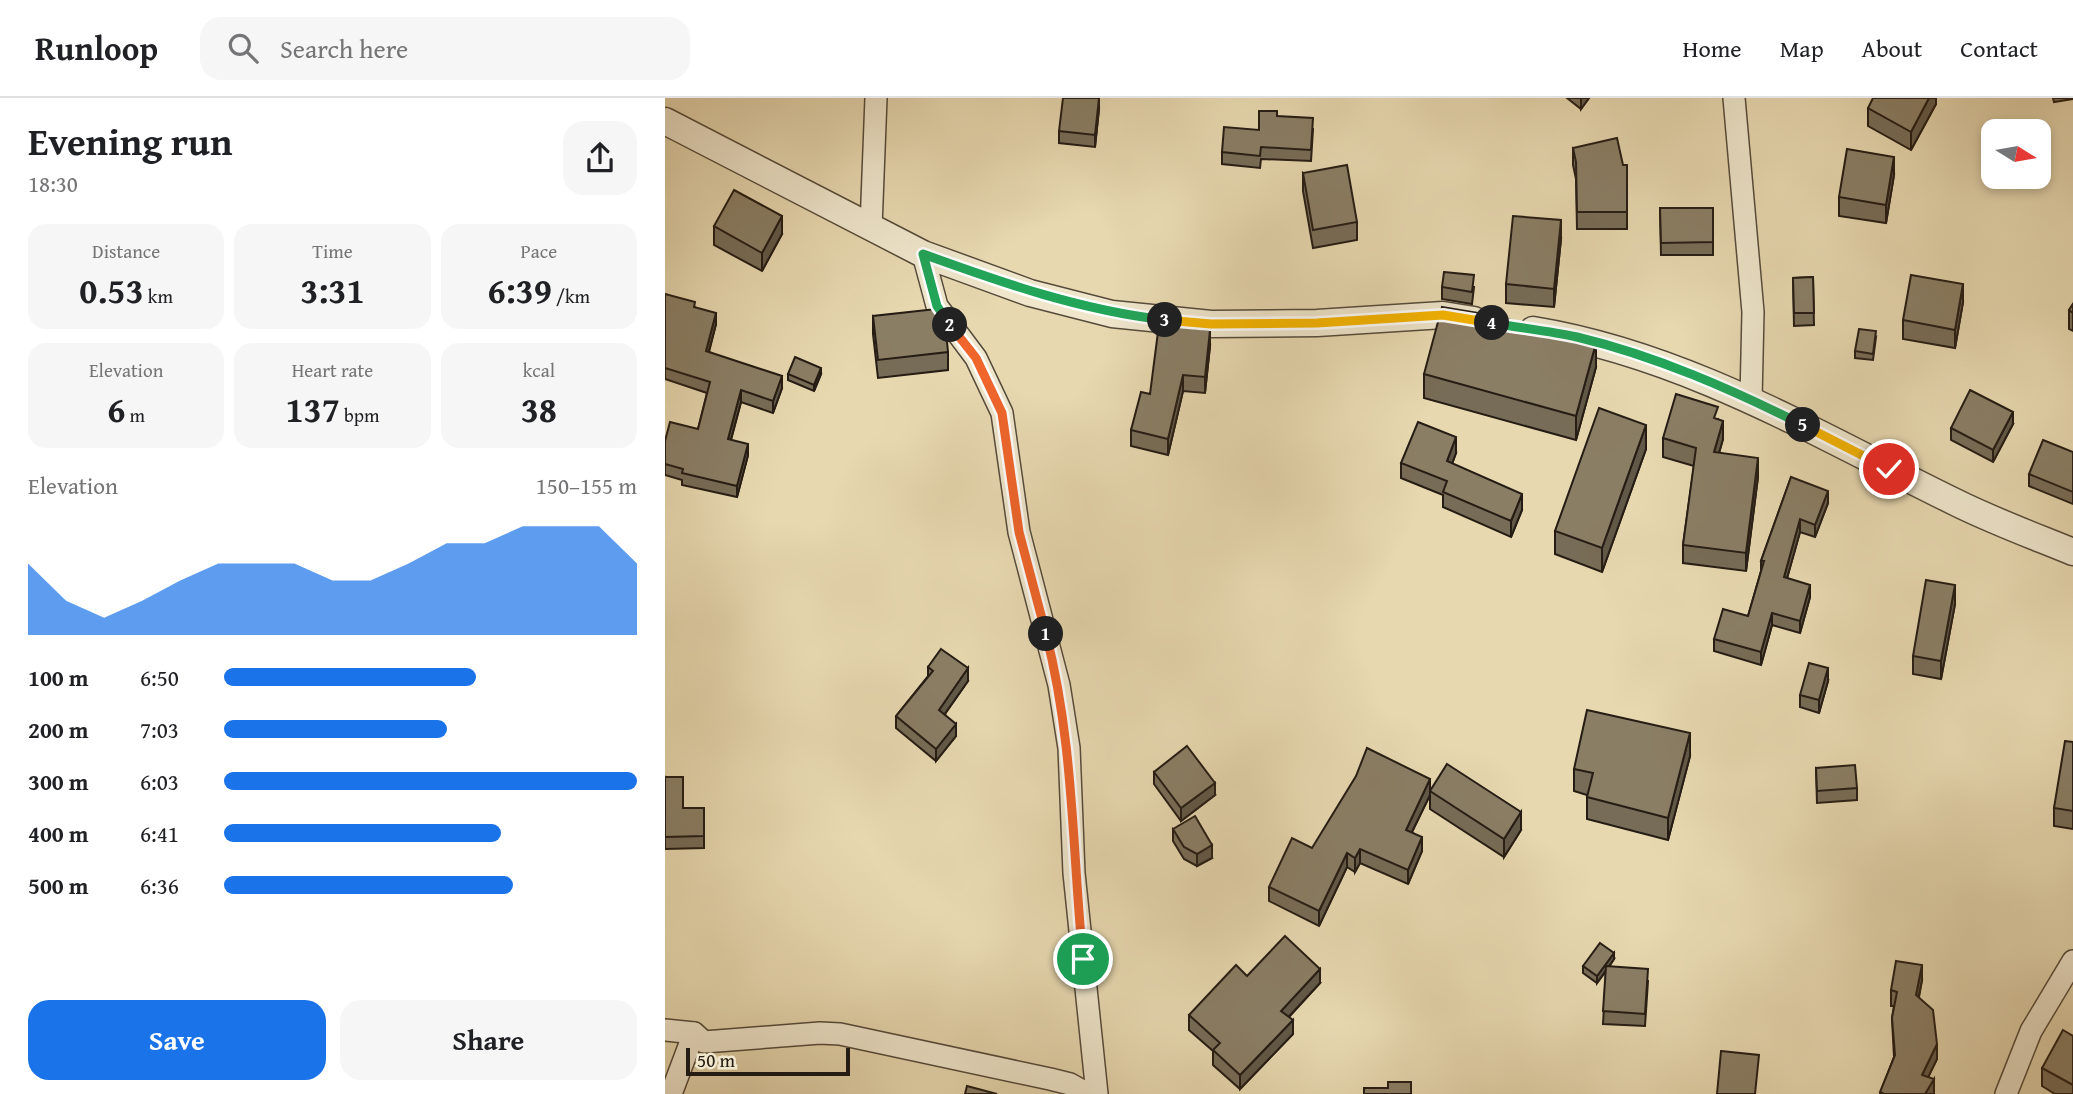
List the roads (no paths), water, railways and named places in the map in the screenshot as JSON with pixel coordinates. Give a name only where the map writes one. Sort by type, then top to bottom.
[{"type":"street","points":[[871,227],[876,98]]},
{"type":"street","points":[[1734,98],[1753,312],[1751,399]]},
{"type":"street","points":[[665,121],[923,254],[1030,293],[1112,314],[1211,324],[1317,323],[1443,315],[1575,337],[1642,355],[1751,399],[1958,503],[2073,552]]},
{"type":"street","points":[[923,254],[937,306],[976,358],[1002,413],[1019,532],[1059,685],[1069,748],[1074,873],[1097,1094]]},
{"type":"street","points":[[2006,1094],[2031,1031],[2073,961]]},
{"type":"street","points":[[665,1030],[694,1033],[704,1042],[840,1034],[1050,1079],[1070,1084],[1088,1094]]},
{"type":"street","points":[[671,1094],[694,1033]]}]
